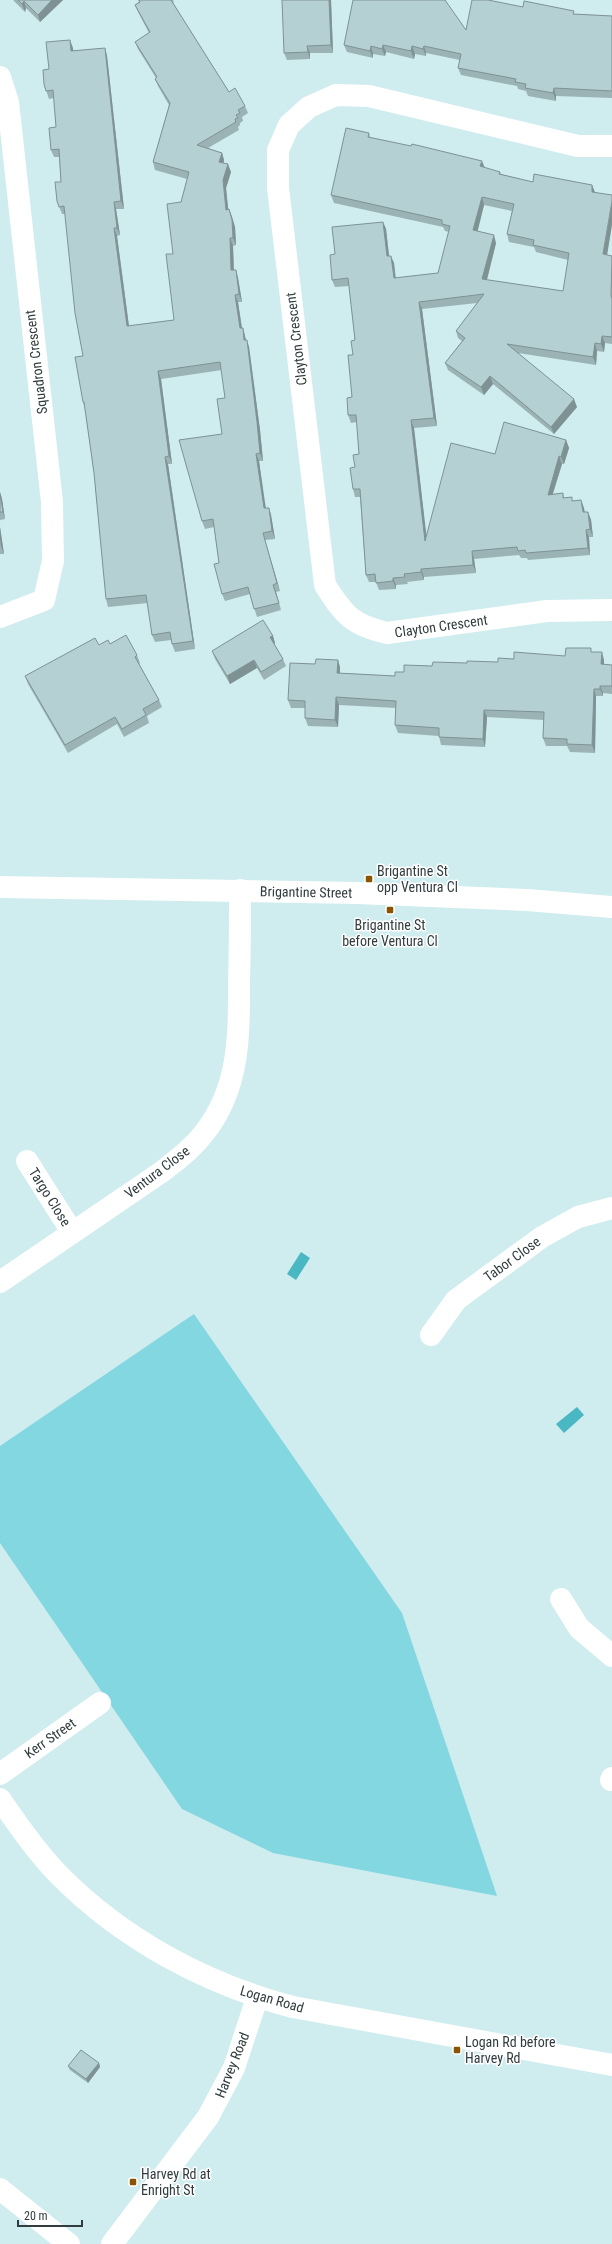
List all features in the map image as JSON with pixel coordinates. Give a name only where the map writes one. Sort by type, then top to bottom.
[{"type":"street","name":"Squadron Crescent","points":[[0,77],[8,102],[52,502],[53,561],[44,600],[0,617]]},
{"type":"street","name":"Clayton Crescent","points":[[612,146],[578,146],[369,96],[336,95],[309,107],[289,125],[278,150],[279,196],[325,585],[342,611],[366,628],[388,633],[547,611],[612,610]]},
{"type":"street","name":"Brigantine Street","points":[[0,886],[240,890],[527,900],[612,907]]},
{"type":"street","name":"Ventura Close","points":[[0,1282],[163,1171],[188,1151],[205,1132],[218,1112],[232,1081],[239,1036],[240,890]]},
{"type":"street","name":"Targo Close","points":[[27,1161],[72,1232]]},
{"type":"street","name":"Tabor Close","points":[[432,1335],[456,1300],[542,1237],[578,1217],[612,1208]]},
{"type":"street","points":[[561,1599],[579,1628],[612,1656]]},
{"type":"street","name":"Kerr Street","points":[[0,1774],[100,1703]]},
{"type":"street","name":"Logan Road","points":[[0,1799],[23,1833],[58,1874],[125,1930],[162,1956],[257,1998],[300,2008],[612,2065]]},
{"type":"street","name":"Harvey Road","points":[[112,2244],[208,2117],[234,2068],[257,1998]]},
{"type":"street","points":[[0,2189],[69,2244]]},
{"type":"shaded area","points":[[301,1252],[310,1258],[296,1280],[287,1274]]},
{"type":"shaded area","points":[[194,1314],[402,1613],[497,1896],[273,1853],[182,1809],[0,1543],[0,1446]]},
{"type":"shaded area","points":[[577,1407],[584,1415],[564,1433],[556,1424]]},
{"type":"building","points":[[18,0],[52,0],[38,15],[24,1],[22,4]]},
{"type":"building","points":[[139,0],[171,0],[229,92],[235,88],[245,106],[238,110],[240,113],[236,115],[238,118],[235,119],[236,122],[197,145],[222,153],[219,162],[228,164],[223,180],[226,210],[229,209],[232,220],[233,238],[230,238],[231,270],[236,270],[239,294],[235,295],[240,328],[243,328],[244,340],[247,340],[260,453],[256,454],[264,508],[269,508],[272,531],[263,533],[277,583],[273,585],[279,603],[254,609],[248,587],[222,594],[214,564],[219,563],[213,519],[202,521],[179,440],[222,434],[217,399],[225,398],[220,362],[158,371],[169,456],[165,457],[193,641],[172,644],[170,632],[152,635],[146,595],[106,599],[94,473],[84,402],[75,357],[83,356],[75,313],[64,206],[59,207],[55,182],[61,182],[59,149],[51,150],[49,128],[56,127],[53,90],[46,91],[43,70],[49,69],[46,42],[70,40],[71,51],[105,48],[121,201],[114,202],[117,228],[114,228],[127,326],[174,320],[166,254],[173,254],[167,204],[181,202],[189,172],[153,162],[170,103],[155,79],[157,77],[135,42],[150,32],[135,5],[140,2]]},
{"type":"building","points":[[282,0],[329,0],[331,45],[307,46],[308,52],[284,53]]},
{"type":"building","points":[[353,0],[445,0],[466,30],[472,0],[488,0],[523,7],[524,1],[574,11],[573,14],[612,16],[612,91],[554,88],[553,93],[525,88],[526,84],[515,82],[516,79],[458,68],[461,54],[424,46],[423,49],[412,46],[411,51],[383,45],[382,49],[371,46],[370,51],[344,45]]},
{"type":"building","points":[[346,128],[369,133],[368,137],[411,146],[412,144],[482,161],[480,166],[500,172],[499,174],[533,182],[534,174],[592,185],[592,192],[612,195],[603,254],[612,256],[612,337],[602,336],[601,344],[595,343],[593,357],[507,344],[574,399],[551,427],[490,376],[481,387],[445,363],[465,338],[456,331],[484,294],[419,302],[434,418],[411,420],[425,541],[451,443],[495,454],[504,422],[566,440],[561,457],[559,456],[548,495],[563,493],[563,498],[572,497],[572,501],[581,500],[583,512],[588,512],[590,529],[586,530],[588,548],[526,553],[525,550],[518,551],[517,547],[472,551],[473,565],[421,569],[421,572],[404,574],[405,577],[393,578],[393,581],[376,583],[375,574],[366,575],[360,489],[353,489],[350,468],[355,467],[353,455],[359,454],[356,415],[348,415],[347,398],[352,397],[348,355],[353,355],[351,341],[355,340],[348,278],[332,280],[330,255],[335,254],[332,227],[383,222],[387,256],[391,256],[394,278],[438,273],[450,226],[442,224],[442,220],[331,195]],"holes":[[[482,197],[514,204],[507,234],[534,240],[533,245],[569,253],[563,291],[482,279],[494,235],[473,230]]]},
{"type":"building","points":[[0,494],[3,512],[0,512]]},
{"type":"building","points":[[263,620],[273,636],[270,637],[283,659],[261,672],[254,660],[227,676],[212,651]]},
{"type":"building","points":[[126,635],[137,655],[135,657],[159,700],[143,709],[146,715],[122,729],[115,717],[65,745],[25,676],[95,638],[99,645],[108,640],[110,644]]},
{"type":"building","points":[[566,648],[591,648],[591,652],[602,652],[601,664],[612,665],[612,686],[600,686],[600,689],[594,689],[592,745],[567,744],[567,739],[543,738],[544,712],[484,710],[483,739],[439,737],[439,728],[395,725],[396,701],[336,697],[335,720],[305,718],[305,701],[288,700],[290,663],[315,664],[316,659],[338,660],[337,673],[395,676],[395,672],[404,672],[404,665],[432,666],[433,662],[498,662],[498,658],[514,659],[514,652],[565,656]]},
{"type":"building","points":[[81,2050],[99,2063],[86,2079],[68,2066]]},
{"type":"place","name":"Brigantine St opp Ventura Cl","points":[[369,879]]},
{"type":"place","name":"Brigantine St before Ventura Cl","points":[[390,910]]},
{"type":"place","name":"Logan Rd before Harvey Rd","points":[[457,2050]]},
{"type":"place","name":"Harvey Rd at Enright St","points":[[133,2182]]}]
